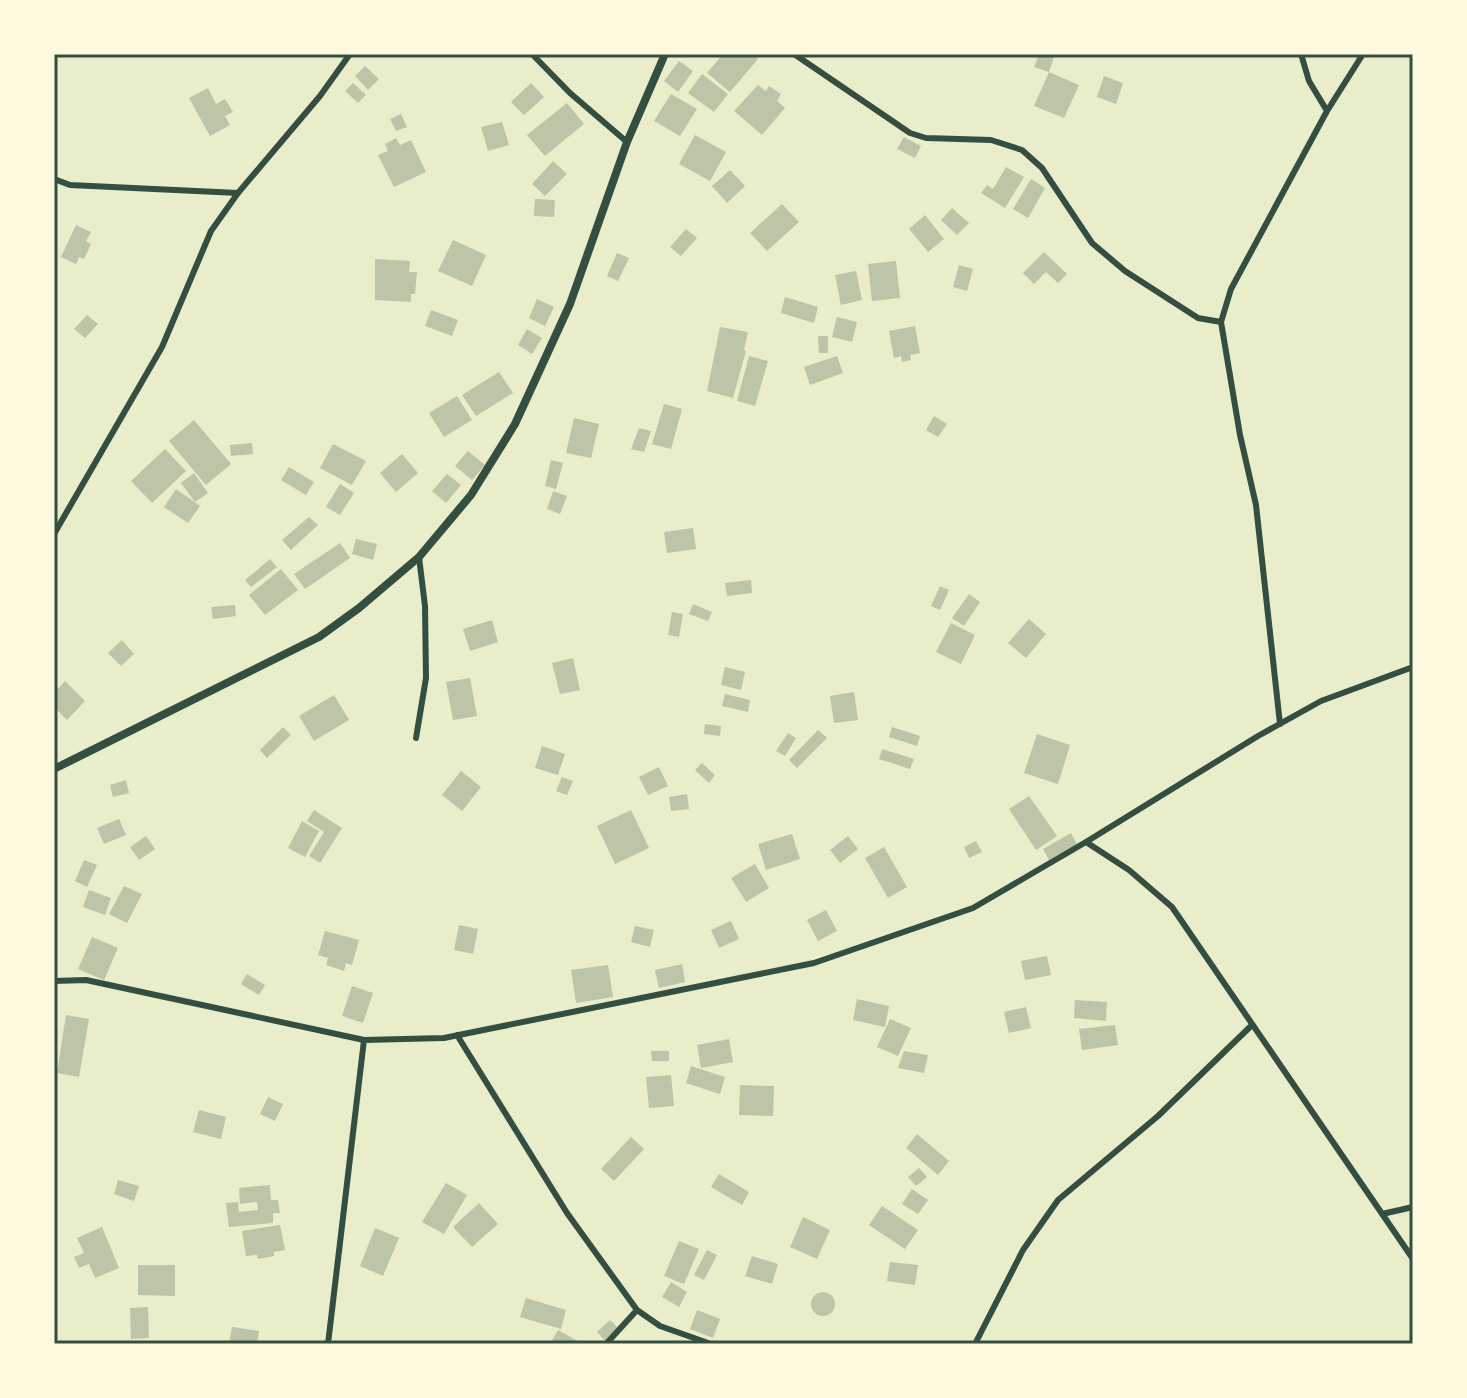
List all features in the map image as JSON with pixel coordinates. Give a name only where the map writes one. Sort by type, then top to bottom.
[{"type":"street","points":[[54,534],[162,347],[211,231],[350,54]]},
{"type":"street","points":[[532,54],[570,93],[627,142]]},
{"type":"street","points":[[54,769],[319,637],[419,557],[471,495],[515,424],[570,304],[627,142],[665,54]]},
{"type":"street","points":[[794,54],[910,133],[926,138],[991,140],[1022,150],[1042,168],[1092,243],[1125,271],[1198,318],[1221,322]]},
{"type":"street","points":[[1301,54],[1309,81],[1327,111]]},
{"type":"street","points":[[1280,724],[1256,505],[1240,435],[1221,322],[1231,289],[1327,111],[1363,54]]},
{"type":"street","points":[[54,179],[70,185],[238,193]]},
{"type":"street","points":[[416,738],[426,678],[425,606],[419,557]]},
{"type":"street","points":[[54,981],[86,980],[364,1040],[457,1035],[814,963],[973,908],[1321,701],[1413,667]]},
{"type":"street","points":[[1086,842],[1129,870],[1172,907],[1413,1259]]},
{"type":"street","points":[[975,1344],[1023,1250],[1058,1200],[1158,1116],[1252,1025]]},
{"type":"street","points":[[457,1035],[567,1213],[637,1310],[660,1326],[711,1344]]},
{"type":"street","points":[[328,1344],[364,1040]]},
{"type":"street","points":[[1382,1214],[1413,1207]]},
{"type":"street","points":[[606,1344],[637,1310]]},
{"type":"building","points":[[723,54],[751,54],[758,59],[730,92],[707,73]]},
{"type":"building","points":[[1039,54],[1055,54],[1049,72],[1034,67]]},
{"type":"building","points":[[679,61],[693,71],[678,92],[664,81]]},
{"type":"building","points":[[365,66],[379,79],[368,90],[355,76]]},
{"type":"building","points":[[1049,72],[1079,85],[1064,118],[1034,106]]},
{"type":"building","points":[[702,74],[728,94],[714,112],[688,93]]},
{"type":"building","points":[[1104,76],[1123,83],[1116,104],[1097,97]]},
{"type":"building","points":[[353,83],[366,95],[358,103],[345,91]]},
{"type":"building","points":[[531,83],[544,97],[524,115],[511,102]]},
{"type":"building","points":[[758,85],[766,91],[769,86],[781,94],[777,101],[785,108],[762,135],[734,111]]},
{"type":"building","points":[[208,88],[216,104],[225,99],[233,112],[225,116],[230,125],[210,136],[189,98]]},
{"type":"building","points":[[671,94],[697,109],[680,136],[654,121]]},
{"type":"building","points":[[567,103],[584,124],[545,156],[527,135]]},
{"type":"building","points":[[401,114],[407,127],[396,131],[390,119]]},
{"type":"building","points":[[502,122],[509,145],[488,151],[481,127]]},
{"type":"building","points":[[695,135],[726,152],[710,181],[679,164]]},
{"type":"building","points":[[904,137],[921,146],[915,158],[897,149]]},
{"type":"building","points":[[396,138],[400,145],[411,140],[426,172],[394,187],[378,155],[388,151],[385,144]]},
{"type":"building","points":[[553,161],[567,174],[545,196],[532,184]]},
{"type":"building","points":[[1006,167],[1024,177],[1005,208],[981,193],[987,185],[993,189]]},
{"type":"building","points":[[730,170],[745,186],[727,203],[712,186]]},
{"type":"building","points":[[1031,179],[1045,188],[1028,218],[1013,209]]},
{"type":"building","points":[[535,199],[555,200],[554,217],[534,216]]},
{"type":"building","points":[[782,204],[799,222],[767,251],[750,233]]},
{"type":"building","points":[[952,208],[969,223],[957,235],[941,220]]},
{"type":"building","points":[[925,215],[944,239],[928,252],[909,229]]},
{"type":"building","points":[[76,225],[91,232],[86,241],[91,244],[84,259],[79,257],[76,264],[61,257]]},
{"type":"building","points":[[686,229],[697,238],[681,256],[670,247]]},
{"type":"building","points":[[453,240],[486,255],[472,286],[438,271]]},
{"type":"building","points":[[1044,252],[1067,274],[1058,283],[1046,272],[1034,284],[1023,273]]},
{"type":"building","points":[[617,253],[629,258],[618,281],[607,276]]},
{"type":"building","points":[[375,259],[410,261],[409,272],[417,272],[411,302],[375,300]]},
{"type":"building","points":[[896,261],[900,298],[872,301],[868,264]]},
{"type":"building","points":[[959,265],[973,269],[967,291],[953,287]]},
{"type":"building","points":[[856,271],[862,300],[841,305],[835,275]]},
{"type":"building","points":[[785,297],[818,307],[814,323],[781,313]]},
{"type":"building","points":[[537,299],[554,307],[545,326],[529,318]]},
{"type":"building","points":[[431,310],[458,320],[452,336],[425,326]]},
{"type":"building","points":[[87,315],[98,324],[85,338],[74,329]]},
{"type":"building","points":[[837,317],[857,322],[852,342],[832,337]]},
{"type":"building","points":[[915,326],[920,353],[910,355],[911,360],[902,362],[901,356],[894,358],[889,331]]},
{"type":"building","points":[[720,327],[748,332],[733,398],[707,391]]},
{"type":"building","points":[[527,329],[542,338],[532,354],[518,345]]},
{"type":"building","points":[[818,336],[828,336],[828,353],[819,353]]},
{"type":"building","points":[[749,356],[768,361],[755,406],[737,401]]},
{"type":"building","points":[[837,356],[843,373],[810,385],[804,367]]},
{"type":"building","points":[[499,372],[513,393],[476,416],[462,395]]},
{"type":"building","points":[[457,396],[472,420],[444,437],[429,413]]},
{"type":"building","points":[[664,404],[682,409],[671,449],[652,444]]},
{"type":"building","points":[[934,416],[947,424],[938,437],[926,430]]},
{"type":"building","points":[[574,418],[599,424],[591,458],[566,453]]},
{"type":"building","points":[[194,420],[231,464],[206,485],[169,441]]},
{"type":"building","points":[[639,428],[651,431],[644,452],[631,449]]},
{"type":"building","points":[[252,443],[253,454],[231,456],[230,445]]},
{"type":"building","points":[[333,444],[366,461],[352,485],[320,468]]},
{"type":"building","points":[[165,449],[186,471],[152,503],[131,481]]},
{"type":"building","points":[[468,451],[485,465],[472,480],[455,466]]},
{"type":"building","points":[[402,454],[418,473],[396,492],[380,473]]},
{"type":"building","points":[[551,460],[563,463],[556,489],[545,486]]},
{"type":"building","points":[[289,467],[314,482],[306,495],[281,480]]},
{"type":"building","points":[[194,473],[208,493],[195,502],[181,483]]},
{"type":"building","points":[[447,474],[461,485],[446,503],[432,491]]},
{"type":"building","points":[[340,484],[354,493],[340,515],[326,507]]},
{"type":"building","points":[[176,489],[200,506],[188,523],[164,507]]},
{"type":"building","points":[[553,491],[567,496],[560,514],[547,509]]},
{"type":"building","points":[[309,517],[318,525],[291,550],[282,540]]},
{"type":"building","points":[[693,528],[696,549],[667,553],[664,532]]},
{"type":"building","points":[[356,539],[377,544],[373,560],[352,554]]},
{"type":"building","points":[[340,543],[350,558],[305,589],[294,574]]},
{"type":"building","points":[[270,559],[277,567],[251,587],[245,580]]},
{"type":"building","points":[[281,569],[298,590],[265,615],[249,595]]},
{"type":"building","points":[[751,580],[752,593],[727,596],[725,583]]},
{"type":"building","points":[[940,586],[949,590],[940,610],[931,606]]},
{"type":"building","points":[[969,594],[980,602],[964,626],[952,618]]},
{"type":"building","points":[[693,604],[712,612],[708,621],[689,614]]},
{"type":"building","points":[[235,605],[236,616],[213,619],[211,607]]},
{"type":"building","points":[[672,612],[683,614],[679,637],[668,635]]},
{"type":"building","points":[[1029,619],[1046,634],[1026,658],[1008,643]]},
{"type":"building","points":[[492,620],[498,642],[470,651],[463,629]]},
{"type":"building","points":[[951,623],[975,635],[961,664],[936,652]]},
{"type":"building","points":[[122,640],[134,654],[121,666],[108,653]]},
{"type":"building","points":[[573,658],[580,690],[560,694],[552,663]]},
{"type":"building","points":[[725,667],[745,672],[741,690],[721,685]]},
{"type":"building","points":[[470,678],[477,716],[453,720],[446,682]]},
{"type":"building","points":[[65,681],[85,701],[67,720],[54,707],[54,693]]},
{"type":"building","points":[[854,692],[858,720],[834,723],[830,696]]},
{"type":"building","points":[[725,694],[750,700],[748,712],[722,706]]},
{"type":"building","points":[[334,695],[349,720],[314,741],[299,716]]},
{"type":"building","points":[[705,724],[721,726],[720,736],[704,734]]},
{"type":"building","points":[[283,727],[291,735],[267,758],[260,750]]},
{"type":"building","points":[[892,727],[920,736],[917,746],[889,737]]},
{"type":"building","points":[[818,730],[827,738],[797,768],[789,760]]},
{"type":"building","points":[[788,733],[796,738],[785,756],[776,751]]},
{"type":"building","points":[[1037,734],[1070,745],[1058,784],[1024,773]]},
{"type":"building","points":[[542,746],[565,754],[558,775],[535,768]]},
{"type":"building","points":[[882,749],[914,759],[910,769],[879,759]]},
{"type":"building","points":[[702,763],[715,775],[709,783],[695,770]]},
{"type":"building","points":[[659,767],[668,786],[648,795],[639,777]]},
{"type":"building","points":[[461,771],[481,787],[462,811],[442,795]]},
{"type":"building","points":[[562,777],[573,781],[567,795],[556,791]]},
{"type":"building","points":[[126,780],[129,793],[113,797],[110,785]]},
{"type":"building","points":[[687,794],[689,809],[671,811],[669,797]]},
{"type":"building","points":[[1029,796],[1057,836],[1036,850],[1009,809]]},
{"type":"building","points":[[314,810],[342,828],[320,863],[309,856],[324,832],[307,821]]},
{"type":"building","points":[[631,810],[649,848],[615,864],[597,826]]},
{"type":"building","points":[[119,819],[126,835],[104,844],[97,828]]},
{"type":"building","points":[[302,821],[319,831],[305,857],[288,848]]},
{"type":"building","points":[[1071,833],[1077,844],[1049,860],[1043,849]]},
{"type":"building","points":[[792,834],[800,859],[766,870],[758,844]]},
{"type":"building","points":[[146,836],[155,849],[139,860],[130,847]]},
{"type":"building","points":[[848,836],[858,849],[840,863],[830,850]]},
{"type":"building","points":[[976,841],[982,852],[969,858],[964,847]]},
{"type":"building","points":[[884,847],[907,887],[888,898],[865,858]]},
{"type":"building","points":[[84,860],[97,865],[87,887],[75,881]]},
{"type":"building","points":[[755,864],[769,888],[746,902],[731,878]]},
{"type":"building","points":[[124,886],[142,894],[127,923],[109,914]]},
{"type":"building","points":[[89,890],[111,898],[105,915],[83,907]]},
{"type":"building","points":[[826,910],[837,931],[818,941],[807,920]]},
{"type":"building","points":[[731,921],[739,939],[719,948],[711,930]]},
{"type":"building","points":[[459,925],[478,929],[473,954],[454,950]]},
{"type":"building","points":[[635,926],[654,930],[650,947],[631,942]]},
{"type":"building","points":[[325,931],[359,940],[352,965],[346,963],[344,971],[326,965],[328,958],[318,955]]},
{"type":"building","points":[[92,937],[118,948],[104,980],[78,969]]},
{"type":"building","points":[[1047,956],[1051,975],[1025,980],[1021,961]]},
{"type":"building","points":[[682,964],[685,982],[659,988],[655,970]]},
{"type":"building","points":[[608,965],[613,997],[576,1003],[571,970]]},
{"type":"building","points":[[247,974],[265,985],[259,995],[241,984]]},
{"type":"building","points":[[352,986],[373,993],[363,1023],[342,1016]]},
{"type":"building","points":[[857,999],[889,1006],[885,1027],[853,1020]]},
{"type":"building","points":[[1075,1000],[1107,1002],[1106,1021],[1074,1018]]},
{"type":"building","points":[[1026,1007],[1031,1028],[1009,1033],[1004,1012]]},
{"type":"building","points":[[66,1015],[89,1019],[79,1077],[57,1073]]},
{"type":"building","points":[[890,1019],[911,1028],[898,1056],[877,1047]]},
{"type":"building","points":[[1115,1025],[1118,1045],[1082,1050],[1079,1029]]},
{"type":"building","points":[[729,1039],[733,1062],[701,1068],[697,1045]]},
{"type":"building","points":[[651,1051],[669,1051],[669,1061],[652,1061]]},
{"type":"building","points":[[904,1051],[928,1055],[924,1073],[898,1068]]},
{"type":"building","points":[[691,1066],[725,1077],[720,1094],[686,1083]]},
{"type":"building","points":[[671,1075],[674,1106],[649,1108],[646,1077]]},
{"type":"building","points":[[740,1085],[774,1086],[773,1116],[739,1115]]},
{"type":"building","points":[[268,1097],[283,1104],[275,1121],[260,1114]]},
{"type":"building","points":[[199,1110],[226,1117],[221,1139],[193,1132]]},
{"type":"building","points":[[917,1134],[949,1161],[938,1175],[906,1148]]},
{"type":"building","points":[[631,1137],[644,1149],[614,1181],[601,1169]]},
{"type":"building","points":[[919,1168],[927,1177],[916,1186],[908,1177]]},
{"type":"building","points":[[719,1174],[749,1192],[742,1205],[711,1187]]},
{"type":"building","points":[[118,1180],[139,1186],[134,1201],[114,1194]]},
{"type":"building","points":[[446,1183],[467,1195],[444,1234],[422,1222]]},
{"type":"building","points":[[270,1185],[271,1200],[278,1200],[280,1213],[273,1213],[273,1223],[229,1227],[226,1203],[238,1202],[239,1212],[258,1210],[257,1202],[240,1204],[239,1188]]},
{"type":"building","points":[[912,1189],[928,1200],[918,1214],[902,1204]]},
{"type":"building","points":[[479,1203],[498,1224],[472,1247],[453,1227]]},
{"type":"building","points":[[882,1206],[918,1230],[905,1249],[869,1225]]},
{"type":"building","points":[[803,1217],[830,1230],[817,1259],[790,1247]]},
{"type":"building","points":[[280,1225],[285,1250],[258,1259],[257,1255],[246,1256],[242,1231]]},
{"type":"building","points":[[102,1227],[119,1268],[95,1278],[89,1264],[79,1268],[74,1257],[84,1253],[77,1238]]},
{"type":"building","points":[[375,1228],[399,1238],[383,1276],[360,1266]]},
{"type":"building","points":[[679,1241],[699,1249],[684,1284],[664,1276]]},
{"type":"building","points":[[707,1250],[717,1255],[704,1280],[694,1275]]},
{"type":"building","points":[[752,1256],[778,1264],[772,1284],[745,1276]]},
{"type":"building","points":[[890,1262],[918,1265],[915,1285],[887,1281]]},
{"type":"building","points":[[138,1265],[175,1265],[175,1296],[138,1295]]},
{"type":"building","points":[[671,1282],[687,1292],[679,1307],[662,1297]]},
{"type":"building","points":[[823,1292],[832,1295],[835,1304],[832,1313],[823,1316],[814,1313],[811,1304],[814,1295]]},
{"type":"building","points":[[526,1298],[566,1310],[561,1329],[520,1317]]},
{"type":"building","points":[[148,1307],[149,1338],[131,1339],[130,1308]]},
{"type":"building","points":[[697,1310],[720,1319],[713,1338],[690,1329]]},
{"type":"building","points":[[610,1320],[620,1330],[606,1342],[597,1332]]},
{"type":"building","points":[[232,1327],[259,1331],[257,1344],[229,1344]]},
{"type":"building","points":[[558,1330],[583,1344],[550,1344]]}]
